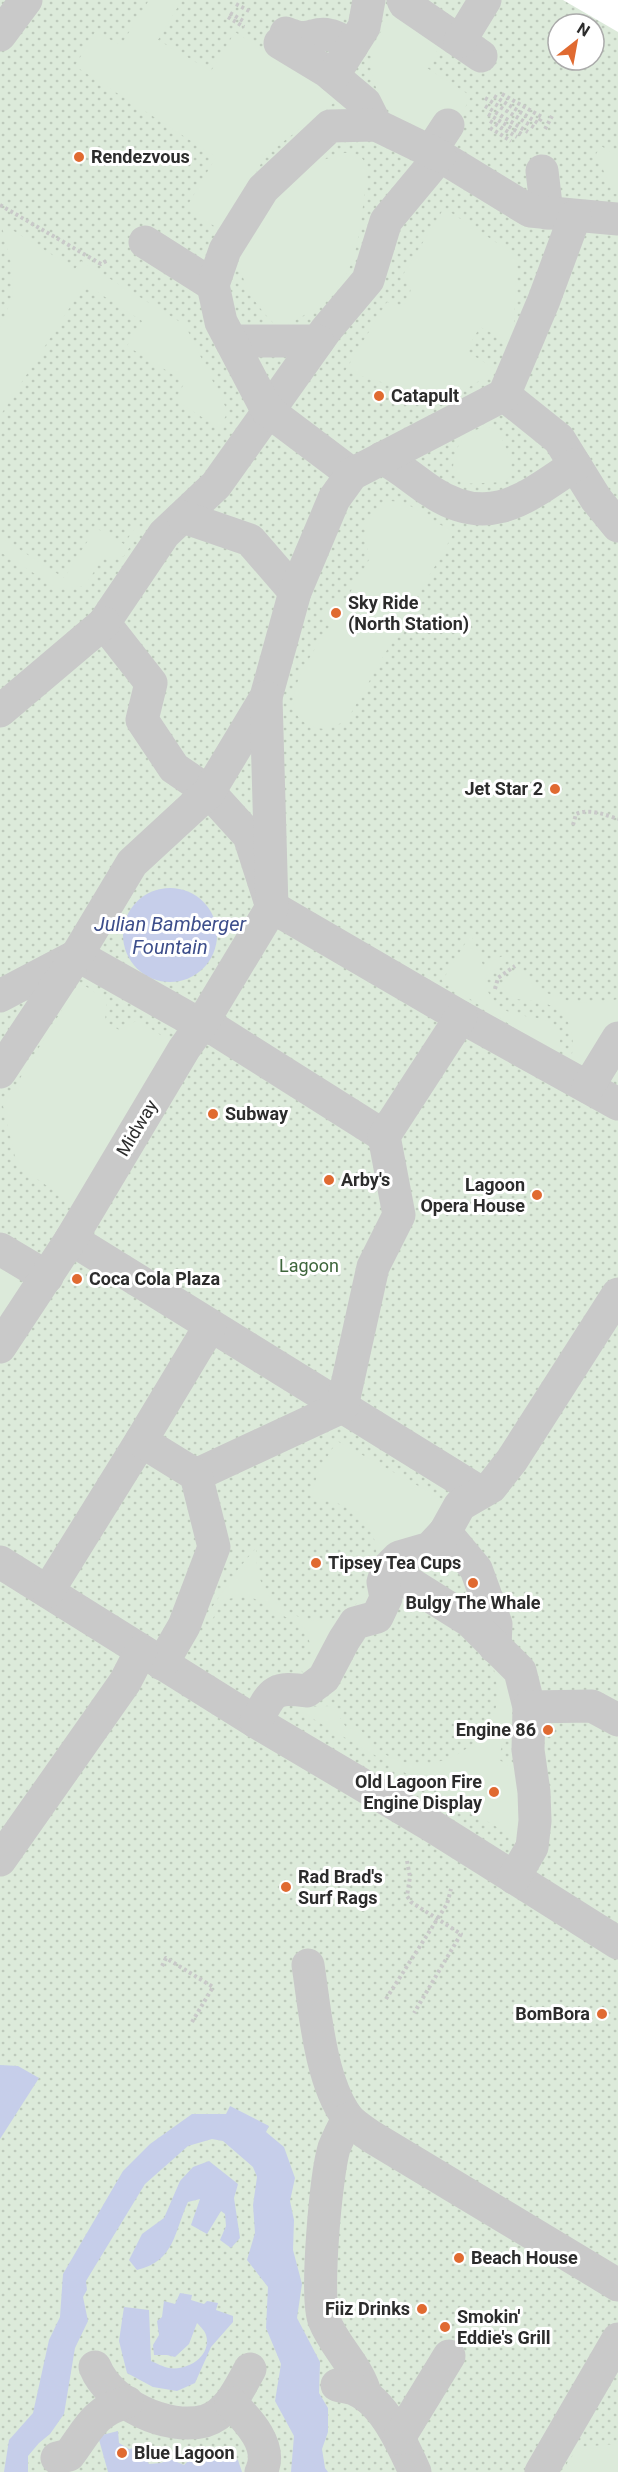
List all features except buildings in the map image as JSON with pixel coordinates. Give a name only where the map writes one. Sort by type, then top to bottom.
[{"type":"street","points":[[0,35],[26,0]]},
{"type":"street","points":[[333,76],[364,27],[369,0]]},
{"type":"street","points":[[403,0],[405,4],[471,48],[485,0]]},
{"type":"street","points":[[352,46],[330,35],[321,34],[306,39],[283,38],[365,103],[376,125]]},
{"type":"street","points":[[352,474],[267,410],[221,322],[213,285],[225,250],[263,189],[330,126],[376,125],[440,144],[530,211],[618,219]]},
{"type":"street","points":[[0,711],[104,623],[164,534],[216,485],[267,410],[368,279],[386,221],[440,144]]},
{"type":"street","points":[[0,1072],[77,956],[132,863],[209,792],[266,698],[295,592],[334,499],[352,474],[504,395],[544,300],[561,214],[533,152]]},
{"type":"street","points":[[145,242],[213,285]]},
{"type":"street","points":[[231,341],[318,341]]},
{"type":"street","points":[[504,395],[559,439],[596,499],[618,526]]},
{"type":"street","points":[[382,458],[433,493],[457,505],[484,508],[507,506],[524,499],[575,465]]},
{"type":"street","points":[[183,517],[250,540],[295,592]]},
{"type":"street","points":[[104,623],[151,683],[142,720],[174,768],[209,792],[249,836],[272,907],[461,1017],[618,1104]]},
{"type":"street","points":[[266,698],[272,907]]},
{"type":"street","name":"Midway","points":[[0,1347],[71,1239],[272,907]]},
{"type":"street","points":[[0,996],[77,956]]},
{"type":"street","points":[[77,956],[216,1030],[384,1136]]},
{"type":"street","points":[[342,1407],[373,1267],[399,1215],[384,1136],[461,1017]]},
{"type":"street","points":[[588,1087],[618,1038]]},
{"type":"street","points":[[71,1239],[480,1492]]},
{"type":"street","points":[[0,1249],[46,1277]]},
{"type":"street","points":[[256,1722],[270,1696],[284,1688],[307,1692],[324,1678],[355,1623],[377,1617],[386,1598],[382,1582],[387,1569],[399,1557],[429,1548],[445,1532],[460,1505],[491,1487],[512,1460],[618,1294]]},
{"type":"street","points":[[48,1591],[210,1326]]},
{"type":"street","points":[[196,1475],[342,1407]]},
{"type":"street","points":[[0,1860],[124,1682],[184,1626],[214,1547],[196,1475],[141,1441]]},
{"type":"street","points":[[445,1532],[476,1569],[496,1624],[495,1647]]},
{"type":"street","points":[[0,1562],[256,1722],[395,1818],[429,1833],[614,1932]]},
{"type":"street","points":[[387,1569],[470,1621],[520,1671],[529,1707],[528,1750],[534,1792],[535,1821],[532,1847],[514,1878]]},
{"type":"street","points":[[529,1707],[592,1706],[618,1720]]},
{"type":"street","points":[[308,1965],[324,2063],[338,2102],[348,2119],[372,2137],[618,2285]]},
{"type":"street","points":[[348,2119],[334,2148],[327,2185],[320,2293],[324,2319],[354,2366],[363,2385],[352,2391],[385,2417],[399,2438],[414,2472]]},
{"type":"street","points":[[541,2472],[618,2339]]},
{"type":"street","points":[[399,2438],[449,2356]]},
{"type":"street","points":[[95,2367],[99,2376],[116,2395],[147,2414],[174,2424],[206,2421],[231,2403],[250,2369]]},
{"type":"street","points":[[57,2458],[69,2455],[97,2417],[111,2407],[127,2402]]},
{"type":"street","points":[[231,2403],[246,2418],[257,2434],[264,2451],[264,2465],[261,2472]]},
{"type":"path","points":[[490,93],[538,123],[542,117],[494,89]]},
{"type":"path","points":[[477,93],[537,130],[534,135],[484,105]]},
{"type":"path","points":[[480,109],[533,152]]},
{"type":"path","points":[[487,119],[533,152]]},
{"type":"path","points":[[484,124],[514,146],[487,132]]},
{"type":"path","points":[[0,205],[101,264],[145,242]]},
{"type":"path","points":[[573,825],[574,818],[582,812],[593,812],[618,819]]},
{"type":"path","points":[[395,1818],[395,1844],[408,1862],[410,1877],[407,1896],[411,1902],[461,1934],[414,2013]]},
{"type":"path","points":[[386,1999],[447,1904],[452,1888],[446,1856],[429,1833]]},
{"type":"path","points":[[162,1966],[166,1958],[213,1987],[192,2022]]},
{"type":"green space","name":"Lagoon","points":[[0,0],[563,0],[584,12],[546,12],[546,72],[606,72],[606,25],[618,32],[618,2472],[0,2472]]},
{"type":"green space","points":[[149,0],[182,0],[158,40],[211,71],[235,32],[340,98],[266,155],[222,231],[186,208],[216,157],[75,66],[95,32],[121,45]]},
{"type":"green space","points":[[395,9],[445,38],[427,68],[471,96],[459,115],[443,124],[428,127],[412,124],[398,117],[378,91],[372,75],[372,51],[380,32]]},
{"type":"green space","points":[[601,146],[618,156],[618,193],[614,194],[596,154]]},
{"type":"green space","points":[[344,153],[359,155],[362,158],[366,166],[367,177],[357,244],[352,261],[336,291],[308,313],[280,329],[257,305],[243,276],[238,255],[290,178],[326,159]]},
{"type":"green space","points":[[444,208],[517,256],[513,344],[480,327],[466,351],[497,370],[435,408],[381,382],[345,371],[387,302],[399,307],[408,302],[411,288],[401,278]]},
{"type":"green space","points":[[1,223],[75,269],[81,261],[185,325],[228,412],[219,428],[175,400],[185,382],[127,346],[142,321],[85,284],[0,416],[0,328],[13,295],[11,263]]},
{"type":"green space","points":[[489,427],[495,430],[503,440],[513,473],[504,482],[462,484],[453,472],[455,455],[461,441],[472,432]]},
{"type":"green space","points":[[388,501],[406,504],[455,531],[350,715],[335,726],[317,728],[302,720],[295,709],[294,696],[298,680],[331,624],[322,619],[334,598],[344,603],[370,558],[366,540],[367,525],[374,513]]},
{"type":"green space","points":[[137,525],[139,533],[124,556],[102,559],[85,586],[59,589],[0,552],[0,537],[64,578],[96,528],[124,544]]},
{"type":"green space","points":[[471,934],[483,965],[507,954],[510,959],[487,975],[486,986],[491,997],[505,1010],[546,1020],[553,1024],[559,1030],[557,1055],[442,981]]},
{"type":"green space","points":[[519,972],[541,989],[564,1000],[590,1003],[618,999],[618,1028],[585,1065],[576,1065],[565,1059],[572,1054],[573,1044],[570,1027],[561,1013],[546,1004],[512,997],[502,987],[504,980]]},
{"type":"green space","points":[[79,982],[107,1000],[105,1021],[119,1030],[138,1020],[171,1042],[73,1204],[17,1165],[3,1106]]},
{"type":"green space","points":[[0,1269],[23,1284],[0,1321]]},
{"type":"green space","points":[[337,1441],[451,1504],[313,1677],[301,1671],[312,1652],[306,1629],[248,1595],[223,1600],[212,1620],[206,1616],[239,1568],[256,1548],[257,1567],[262,1584],[271,1598],[286,1610],[314,1621],[340,1616],[360,1600],[373,1577],[376,1552],[369,1527],[348,1508],[311,1498],[318,1472]]},
{"type":"green space","points":[[492,1661],[508,1670],[516,1701],[498,1759],[524,1776],[519,1840],[293,1707],[333,1706],[347,1729],[359,1728],[372,1744],[390,1757],[407,1763],[425,1764],[443,1760],[460,1753],[475,1742],[487,1728],[495,1711],[497,1692]]},
{"type":"green space","points":[[618,2441],[618,2472],[568,2472],[567,2463],[579,2447],[616,2444]]},
{"type":"water","name":"Julian Bamberger Fountain","points":[[170,888],[188,891],[203,902],[214,917],[217,935],[214,953],[203,968],[188,979],[170,982],[152,979],[137,968],[126,953],[123,935],[126,917],[137,902],[152,891]]},
{"type":"water","points":[[0,2065],[18,2066],[39,2078],[0,2139]]},
{"type":"water","points":[[230,2106],[269,2126],[266,2132],[284,2147],[295,2178],[290,2201],[294,2220],[293,2250],[302,2284],[297,2318],[320,2362],[319,2393],[328,2408],[328,2432],[322,2449],[325,2468],[328,2472],[291,2472],[294,2436],[275,2401],[281,2364],[266,2328],[268,2287],[247,2260],[255,2233],[253,2205],[257,2177],[253,2167],[223,2141],[212,2139],[188,2146],[145,2184],[86,2281],[87,2290],[83,2297],[88,2321],[75,2348],[64,2414],[50,2434],[28,2456],[28,2472],[4,2472],[9,2440],[33,2413],[49,2340],[60,2317],[63,2274],[123,2171],[150,2144],[192,2114],[226,2114]]},
{"type":"water","points":[[209,2161],[238,2184],[234,2198],[240,2238],[231,2248],[220,2240],[226,2226],[225,2214],[221,2211],[207,2234],[191,2225],[200,2199],[188,2202],[172,2244],[166,2252],[150,2266],[137,2270],[129,2260],[142,2234],[164,2218],[180,2181],[193,2167]]},
{"type":"water","points":[[180,2293],[192,2295],[191,2300],[204,2304],[207,2301],[218,2303],[216,2310],[233,2316],[233,2322],[211,2347],[195,2383],[177,2391],[153,2387],[127,2373],[119,2341],[124,2307],[149,2310],[151,2361],[176,2368],[184,2367],[197,2360],[207,2343],[205,2333],[197,2323],[189,2344],[175,2357],[154,2355],[153,2345],[159,2335],[157,2321],[162,2317],[164,2301],[175,2304]]},
{"type":"water","name":"Blue Lagoon","points":[[118,2431],[119,2443],[129,2449],[138,2447],[149,2464],[161,2463],[170,2459],[184,2465],[198,2451],[220,2449],[238,2460],[242,2472],[108,2472],[98,2436]]},
{"type":"place","name":"Rendezvous","points":[[79,157]]},
{"type":"place","name":"Catapult","points":[[379,396]]},
{"type":"place","name":"Sky Ride (North Station)","points":[[336,613]]},
{"type":"place","name":"Jet Star 2","points":[[555,789]]},
{"type":"place","name":"Subway","points":[[213,1114]]},
{"type":"place","name":"Arby's","points":[[329,1180]]},
{"type":"place","name":"Lagoon Opera House","points":[[537,1195]]},
{"type":"place","name":"Coca Cola Plaza","points":[[77,1279]]},
{"type":"place","name":"Tipsey Tea Cups","points":[[316,1563]]},
{"type":"place","name":"Bulgy The Whale","points":[[473,1583]]},
{"type":"place","name":"Engine 86","points":[[548,1730]]},
{"type":"place","name":"Old Lagoon Fire Engine Display","points":[[494,1792]]},
{"type":"place","name":"Rad Brad's Surf Rags","points":[[286,1887]]},
{"type":"place","name":"BomBora","points":[[602,2014]]},
{"type":"place","name":"Beach House","points":[[459,2258]]},
{"type":"place","name":"Fiiz Drinks","points":[[422,2309]]},
{"type":"place","name":"Smokin' Eddie's Grill","points":[[445,2327]]},
{"type":"place","name":"Blue Lagoon","points":[[122,2453]]}]
